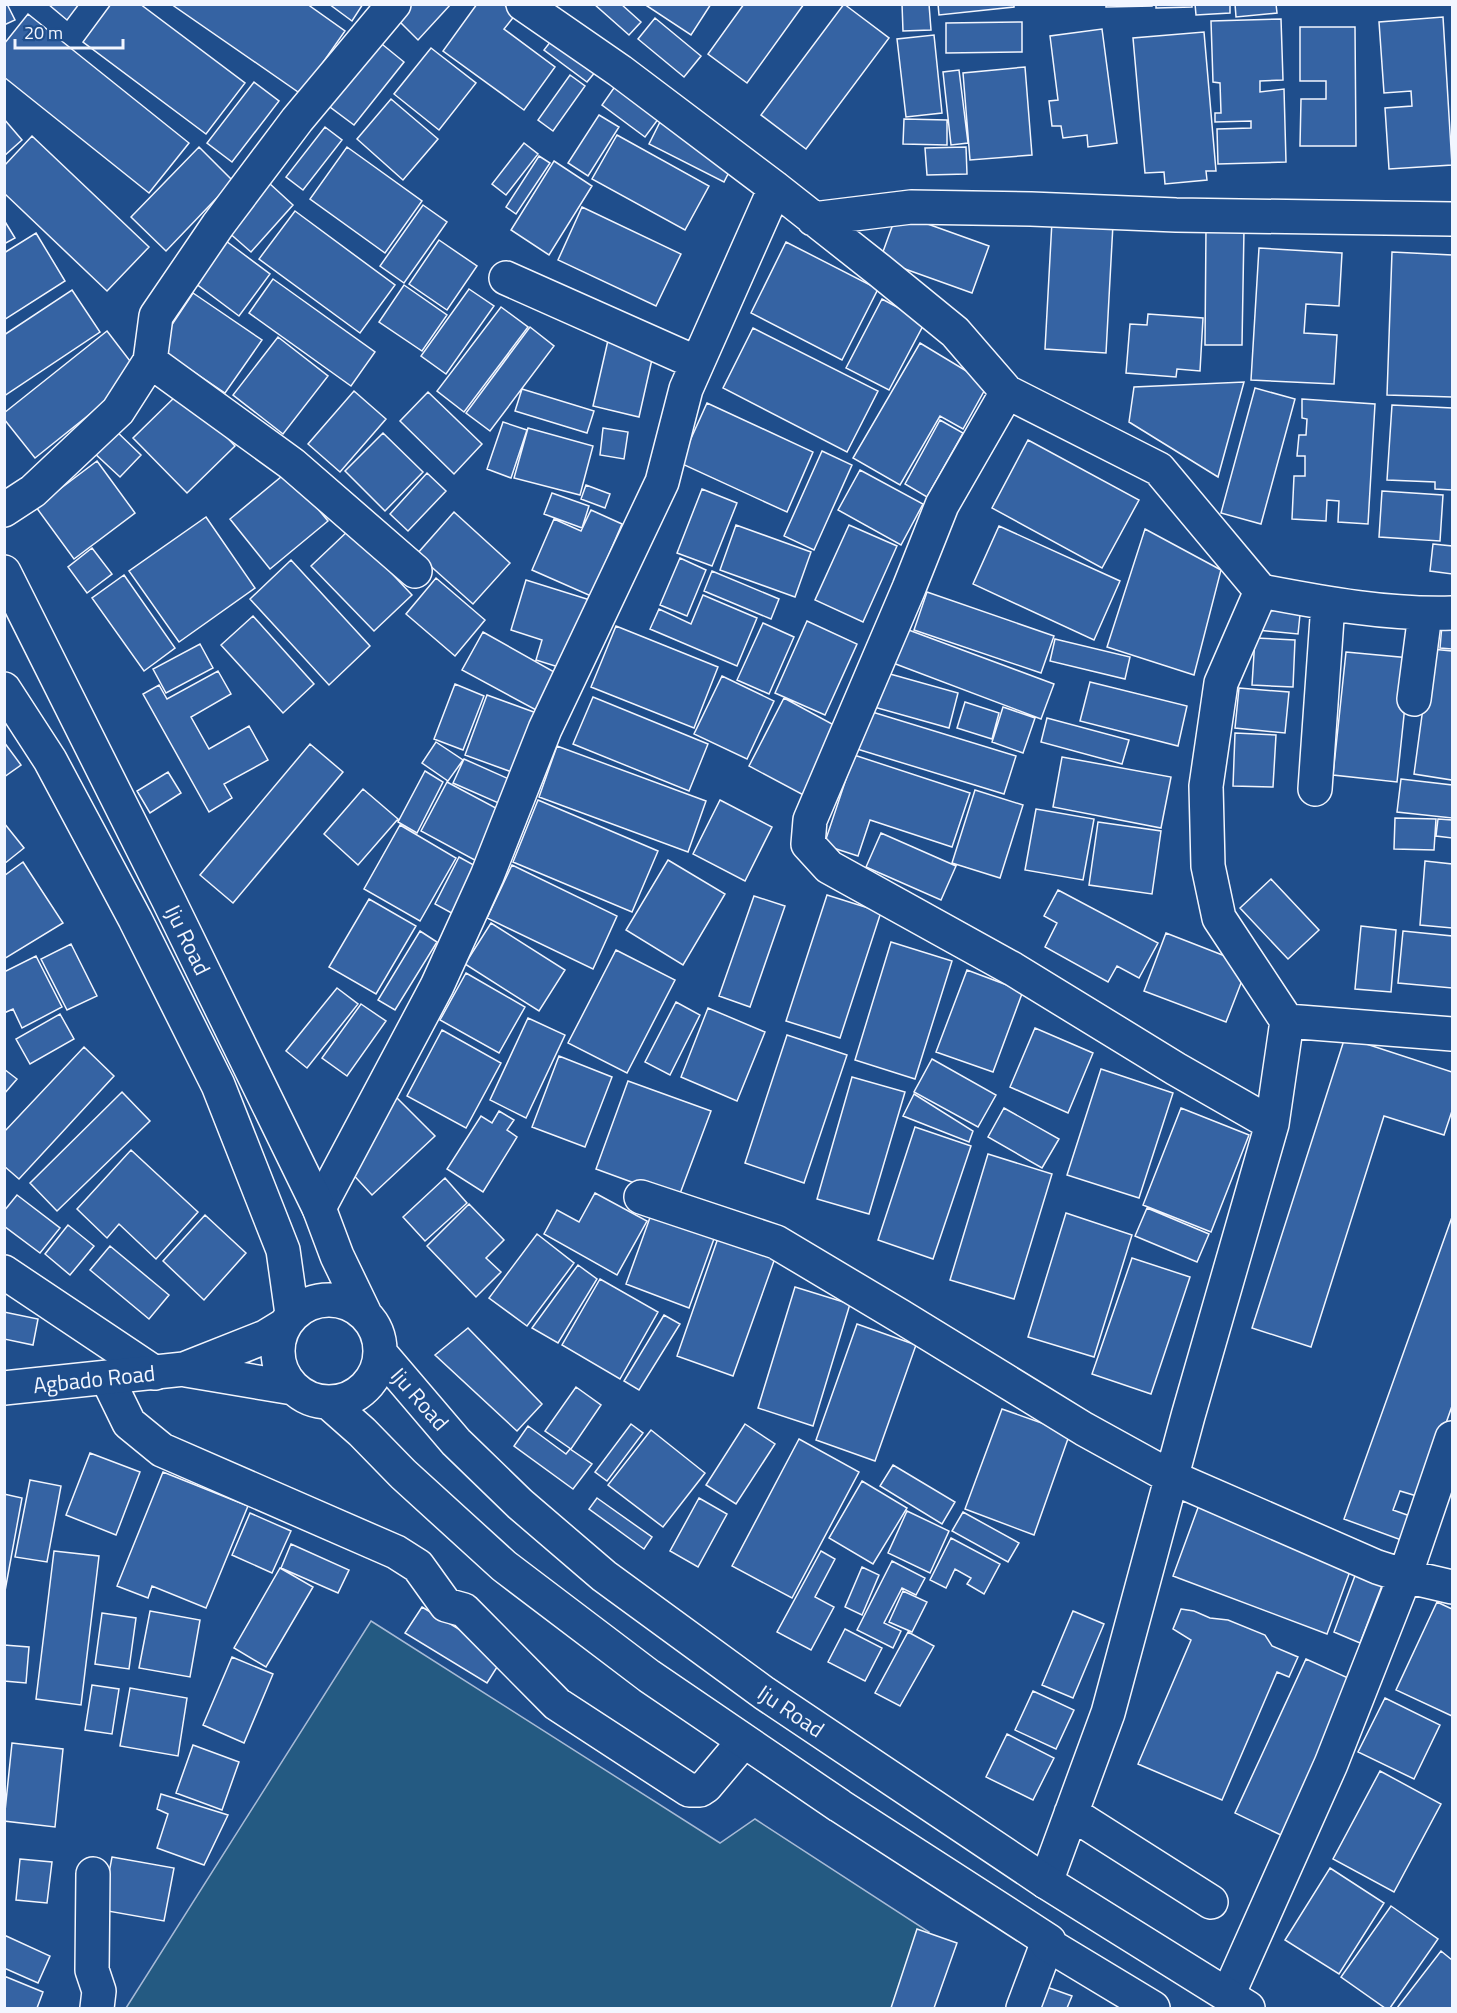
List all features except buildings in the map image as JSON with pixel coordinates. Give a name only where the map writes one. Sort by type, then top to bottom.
[{"type":"street","points":[[4,510],[33,491],[118,411],[150,361],[156,316],[218,225],[297,120],[394,4]]},
{"type":"street","points":[[523,4],[620,71],[775,188],[955,332],[1007,393],[1159,470],[1261,591],[1328,604],[1438,614],[1414,699]]},
{"type":"street","points":[[319,1208],[437,986],[487,876],[545,729],[662,482],[686,389],[775,188]]},
{"type":"street","points":[[813,219],[911,207],[1031,208],[1176,215],[1452,219]]},
{"type":"street","points":[[506,278],[697,363]]},
{"type":"street","points":[[150,361],[292,464],[415,571]]},
{"type":"street","points":[[1007,393],[942,505],[810,820],[808,844],[829,867],[1013,969],[1176,1069],[1272,1124]]},
{"type":"street","name":"Iju Road","points":[[4,572],[168,899],[319,1208],[337,1256],[364,1312]]},
{"type":"street","points":[[1046,1882],[1108,1713],[1171,1477],[1272,1124],[1287,1022],[1219,918],[1208,866],[1206,786],[1221,683],[1261,591]]},
{"type":"street","points":[[1315,789],[1328,604]]},
{"type":"street","name":"Iju Road","points":[[4,689],[50,760],[135,920],[218,1085],[284,1250],[288,1320]]},
{"type":"street","points":[[1287,1022],[1452,1034]]},
{"type":"street","points":[[641,1197],[776,1242],[1084,1429],[1171,1477],[1377,1567],[1452,1587]]},
{"type":"street","points":[[4,1272],[169,1371]]},
{"type":"street","points":[[315,1300],[341,1300],[364,1312],[374,1324],[380,1339],[381,1354],[376,1373],[364,1389],[347,1399],[328,1402],[309,1399],[293,1388],[280,1369],[277,1347],[288,1320],[315,1300]]},
{"type":"street","name":"Agbado Road","points":[[4,1388],[169,1371],[265,1337],[288,1320]]},
{"type":"street","name":"Iju Road","points":[[381,1354],[456,1442],[520,1504],[604,1576],[764,1693],[1046,1882],[1238,2002]]},
{"type":"street","name":"Agbado Road","points":[[169,1371],[293,1388]]},
{"type":"street","points":[[107,1378],[129,1423],[162,1450],[396,1552],[418,1566],[446,1605],[464,1610],[557,1704],[689,1790],[700,1790],[706,1786],[744,1742]]},
{"type":"street","points":[[328,1402],[504,1566],[649,1676],[869,1826],[1049,1941],[1023,2008]]},
{"type":"street","points":[[1238,2002],[1405,1576],[1452,1438]]},
{"type":"street","points":[[1071,1813],[1211,1902]]},
{"type":"street","points":[[93,1874],[92,1970],[99,1991],[97,2008]]},
{"type":"street","points":[[1047,1944],[1149,2007]]},
{"type":"shaded area","points":[[371,1621],[720,1843],[755,1819],[929,1932],[895,2008],[126,2008]]}]
